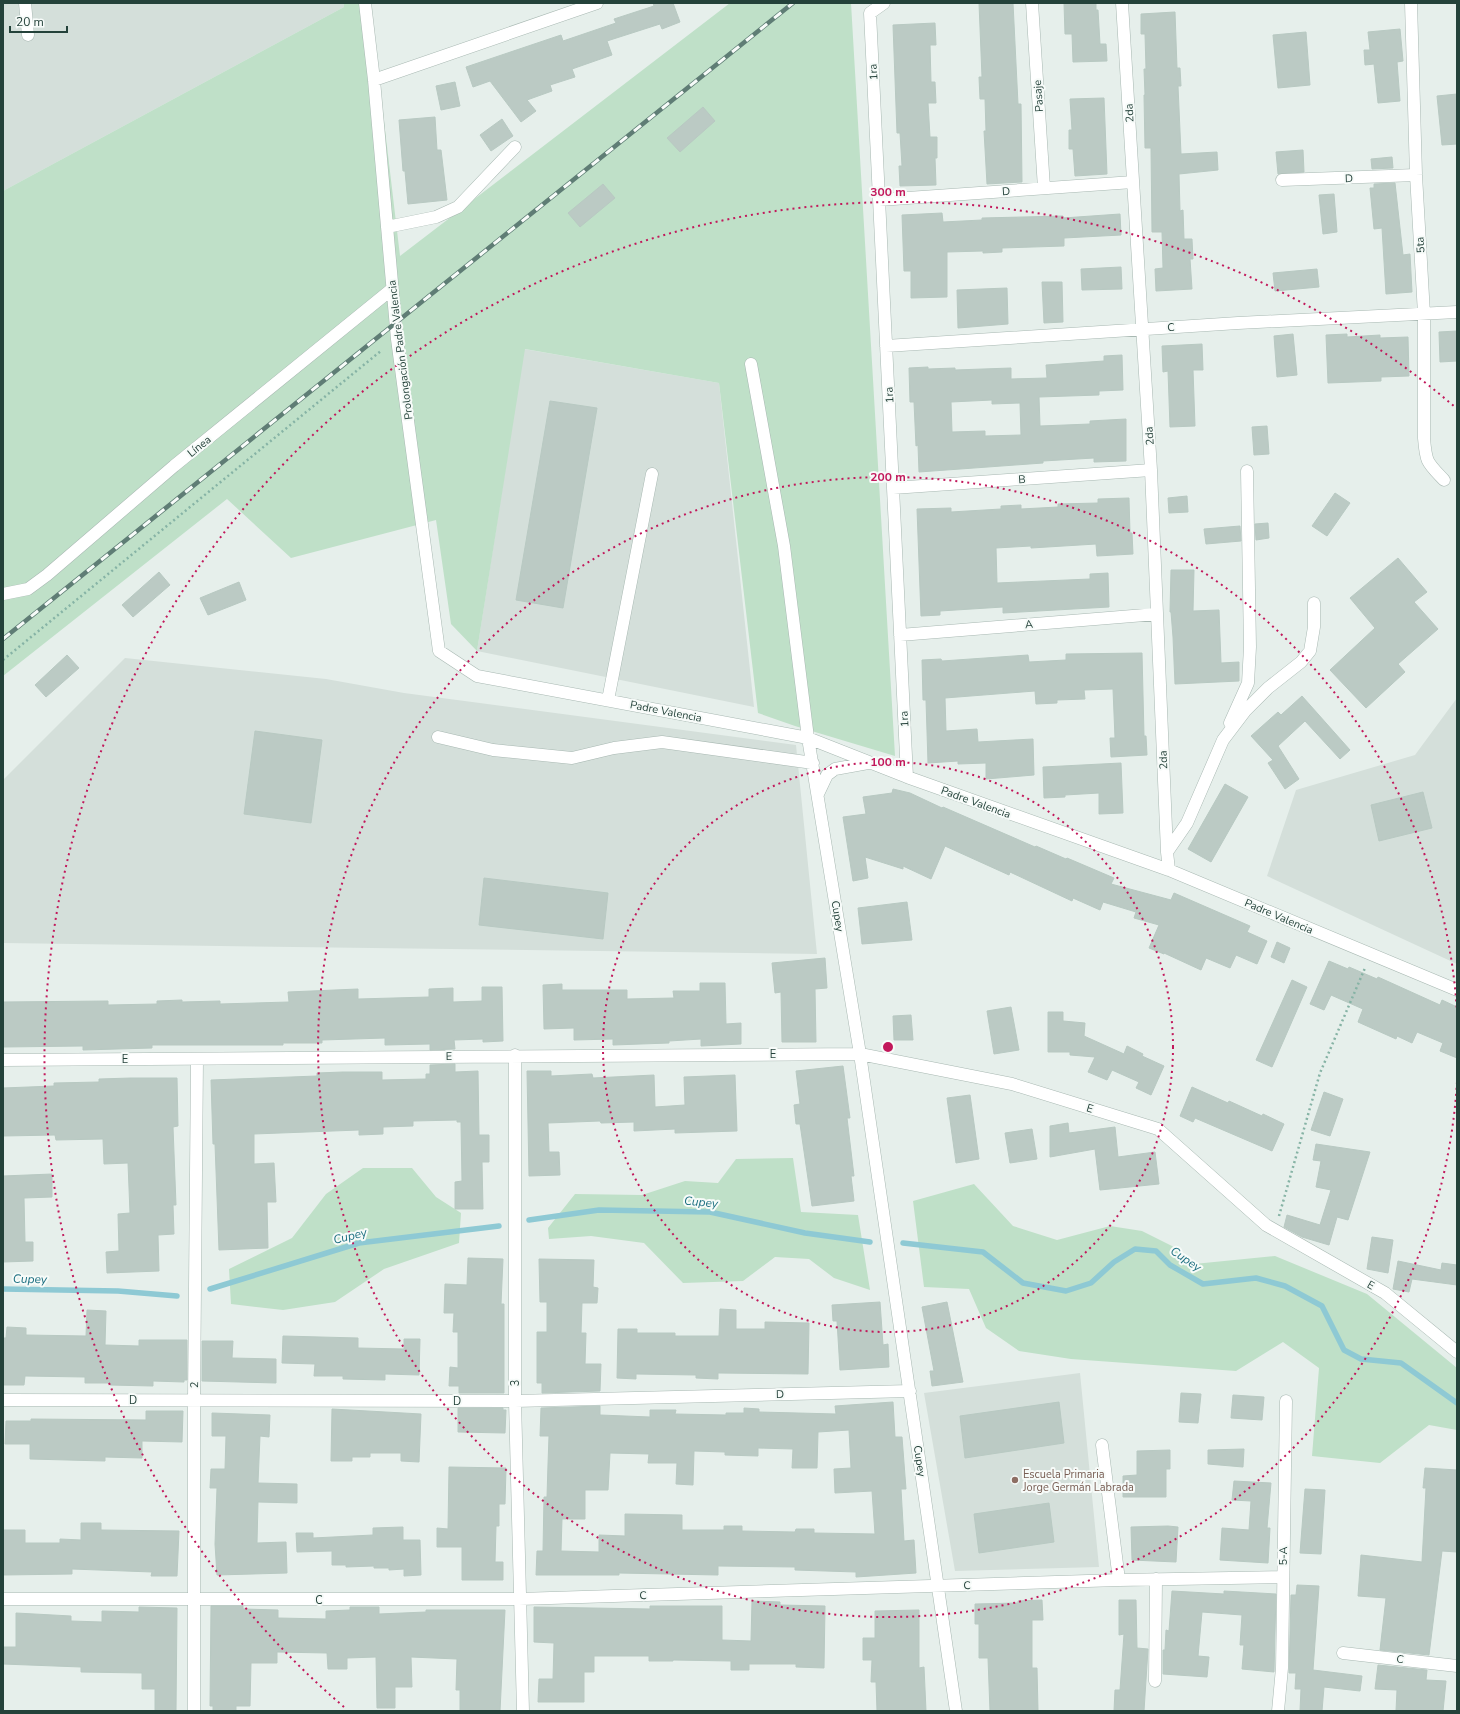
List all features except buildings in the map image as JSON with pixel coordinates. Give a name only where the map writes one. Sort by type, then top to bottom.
[{"type":"street","points":[[25,3],[28,35]]},
{"type":"street","name":"Prolongación Padre Valencia","points":[[365,3],[374,80],[397,339],[439,651],[477,676]]},
{"type":"street","points":[[374,80],[597,3]]},
{"type":"street","name":"1ra","points":[[884,3],[870,13],[907,777]]},
{"type":"street","name":"Pasaje","points":[[1032,3],[1044,188]]},
{"type":"street","name":"2da","points":[[1122,3],[1151,470],[1169,870]]},
{"type":"street","name":"5ta","points":[[1410,3],[1416,175],[1424,314],[1424,438],[1428,463],[1444,480]]},
{"type":"street","points":[[387,226],[436,218],[458,207],[515,147]]},
{"type":"street","name":"D","points":[[1282,180],[1416,175]]},
{"type":"street","name":"D","points":[[879,200],[1133,182]]},
{"type":"street","name":"Línea","points":[[3,594],[28,589],[46,575],[174,466],[392,289]]},
{"type":"street","name":"C","points":[[886,346],[1142,329],[1457,312]]},
{"type":"street","name":"Cupey","points":[[751,364],[784,546],[808,738],[860,1054],[939,1585],[956,1711]]},
{"type":"street","name":"B","points":[[893,488],[1151,470]]},
{"type":"street","points":[[1167,852],[1187,823],[1248,683],[1250,647],[1247,471]]},
{"type":"street","points":[[608,700],[652,474]]},
{"type":"street","points":[[1223,740],[1245,711],[1268,688],[1301,662],[1310,651],[1314,627],[1314,603]]},
{"type":"street","name":"A","points":[[900,635],[1157,614]]},
{"type":"street","name":"Padre Valencia","points":[[477,676],[808,738],[907,777],[1169,870],[1457,990]]},
{"type":"street","points":[[438,737],[493,750],[572,758],[614,748],[662,742],[813,763]]},
{"type":"street","points":[[818,794],[827,775],[835,769],[870,762]]},
{"type":"street","name":"E","points":[[3,1060],[514,1055],[860,1054],[1012,1084],[1158,1129],[1271,1227],[1385,1293],[1457,1352]]},
{"type":"street","name":"3","points":[[514,1055],[515,1401],[523,1711]]},
{"type":"street","name":"2","points":[[194,1711],[193,1600],[197,1059]]},
{"type":"street","name":"D","points":[[3,1400],[515,1401],[910,1391]]},
{"type":"street","name":"5-A","points":[[1278,1711],[1282,1668],[1286,1401]]},
{"type":"street","points":[[1102,1445],[1119,1580]]},
{"type":"street","name":"C","points":[[3,1599],[519,1599],[939,1585],[1283,1577]]},
{"type":"street","points":[[1155,1681],[1156,1579]]},
{"type":"street","name":"C","points":[[1343,1653],[1457,1666]]},
{"type":"path","points":[[3,660],[397,339]]},
{"type":"path","points":[[1271,1227],[1320,1073],[1371,955]]},
{"type":"shaded area","points":[[3,3],[344,3],[344,7],[3,191]]},
{"type":"shaded area","points":[[524,349],[719,383],[754,707],[477,651]]},
{"type":"shaded area","points":[[125,658],[326,679],[404,693],[796,745],[817,954],[3,943],[3,780]]},
{"type":"shaded area","points":[[1457,698],[1457,964],[1267,876],[1296,790],[1415,755]]},
{"type":"shaded area","name":"Escuela Primaria Jorge Germán Labrada","points":[[1080,1373],[1099,1567],[955,1571],[924,1393]]},
{"type":"green space","points":[[344,3],[370,3],[400,256],[730,3],[851,3],[895,756],[795,726],[758,713],[719,383],[525,349],[477,651],[451,624],[436,520],[291,558],[227,499],[3,676],[3,191],[344,7]]},
{"type":"green space","points":[[793,1158],[801,1212],[858,1215],[870,1290],[834,1278],[809,1259],[775,1257],[743,1281],[683,1283],[644,1243],[591,1236],[549,1239],[548,1228],[575,1194],[642,1195],[685,1181],[718,1183],[736,1159]]},
{"type":"green space","points":[[363,1168],[412,1168],[436,1197],[461,1213],[459,1243],[384,1269],[335,1302],[283,1310],[231,1304],[229,1269],[292,1238],[326,1194]]},
{"type":"green space","points":[[974,1184],[1013,1226],[1057,1240],[1110,1226],[1142,1231],[1172,1246],[1194,1264],[1275,1256],[1367,1294],[1457,1368],[1457,1430],[1429,1425],[1380,1463],[1312,1456],[1319,1368],[1283,1342],[1236,1371],[1071,1359],[1019,1351],[986,1328],[969,1289],[924,1287],[913,1201]]},
{"type":"waterway","name":"Cupey","points":[[529,1220],[599,1210],[710,1212],[805,1233],[870,1242]]},
{"type":"waterway","name":"Cupey","points":[[210,1289],[359,1243],[499,1226]]},
{"type":"waterway","name":"Cupey","points":[[903,1243],[983,1252],[1023,1283],[1066,1291],[1091,1283],[1114,1262],[1135,1249],[1156,1251],[1170,1265],[1203,1284],[1256,1278],[1285,1286],[1322,1306],[1344,1350],[1361,1359],[1401,1363],[1457,1403]]},
{"type":"waterway","name":"Cupey","points":[[3,1289],[118,1291],[177,1296]]},
{"type":"railway","points":[[3,639],[793,3]]},
{"type":"place","name":"Escuela Primaria Jorge Germán Labrada","points":[[1015,1480]]}]
